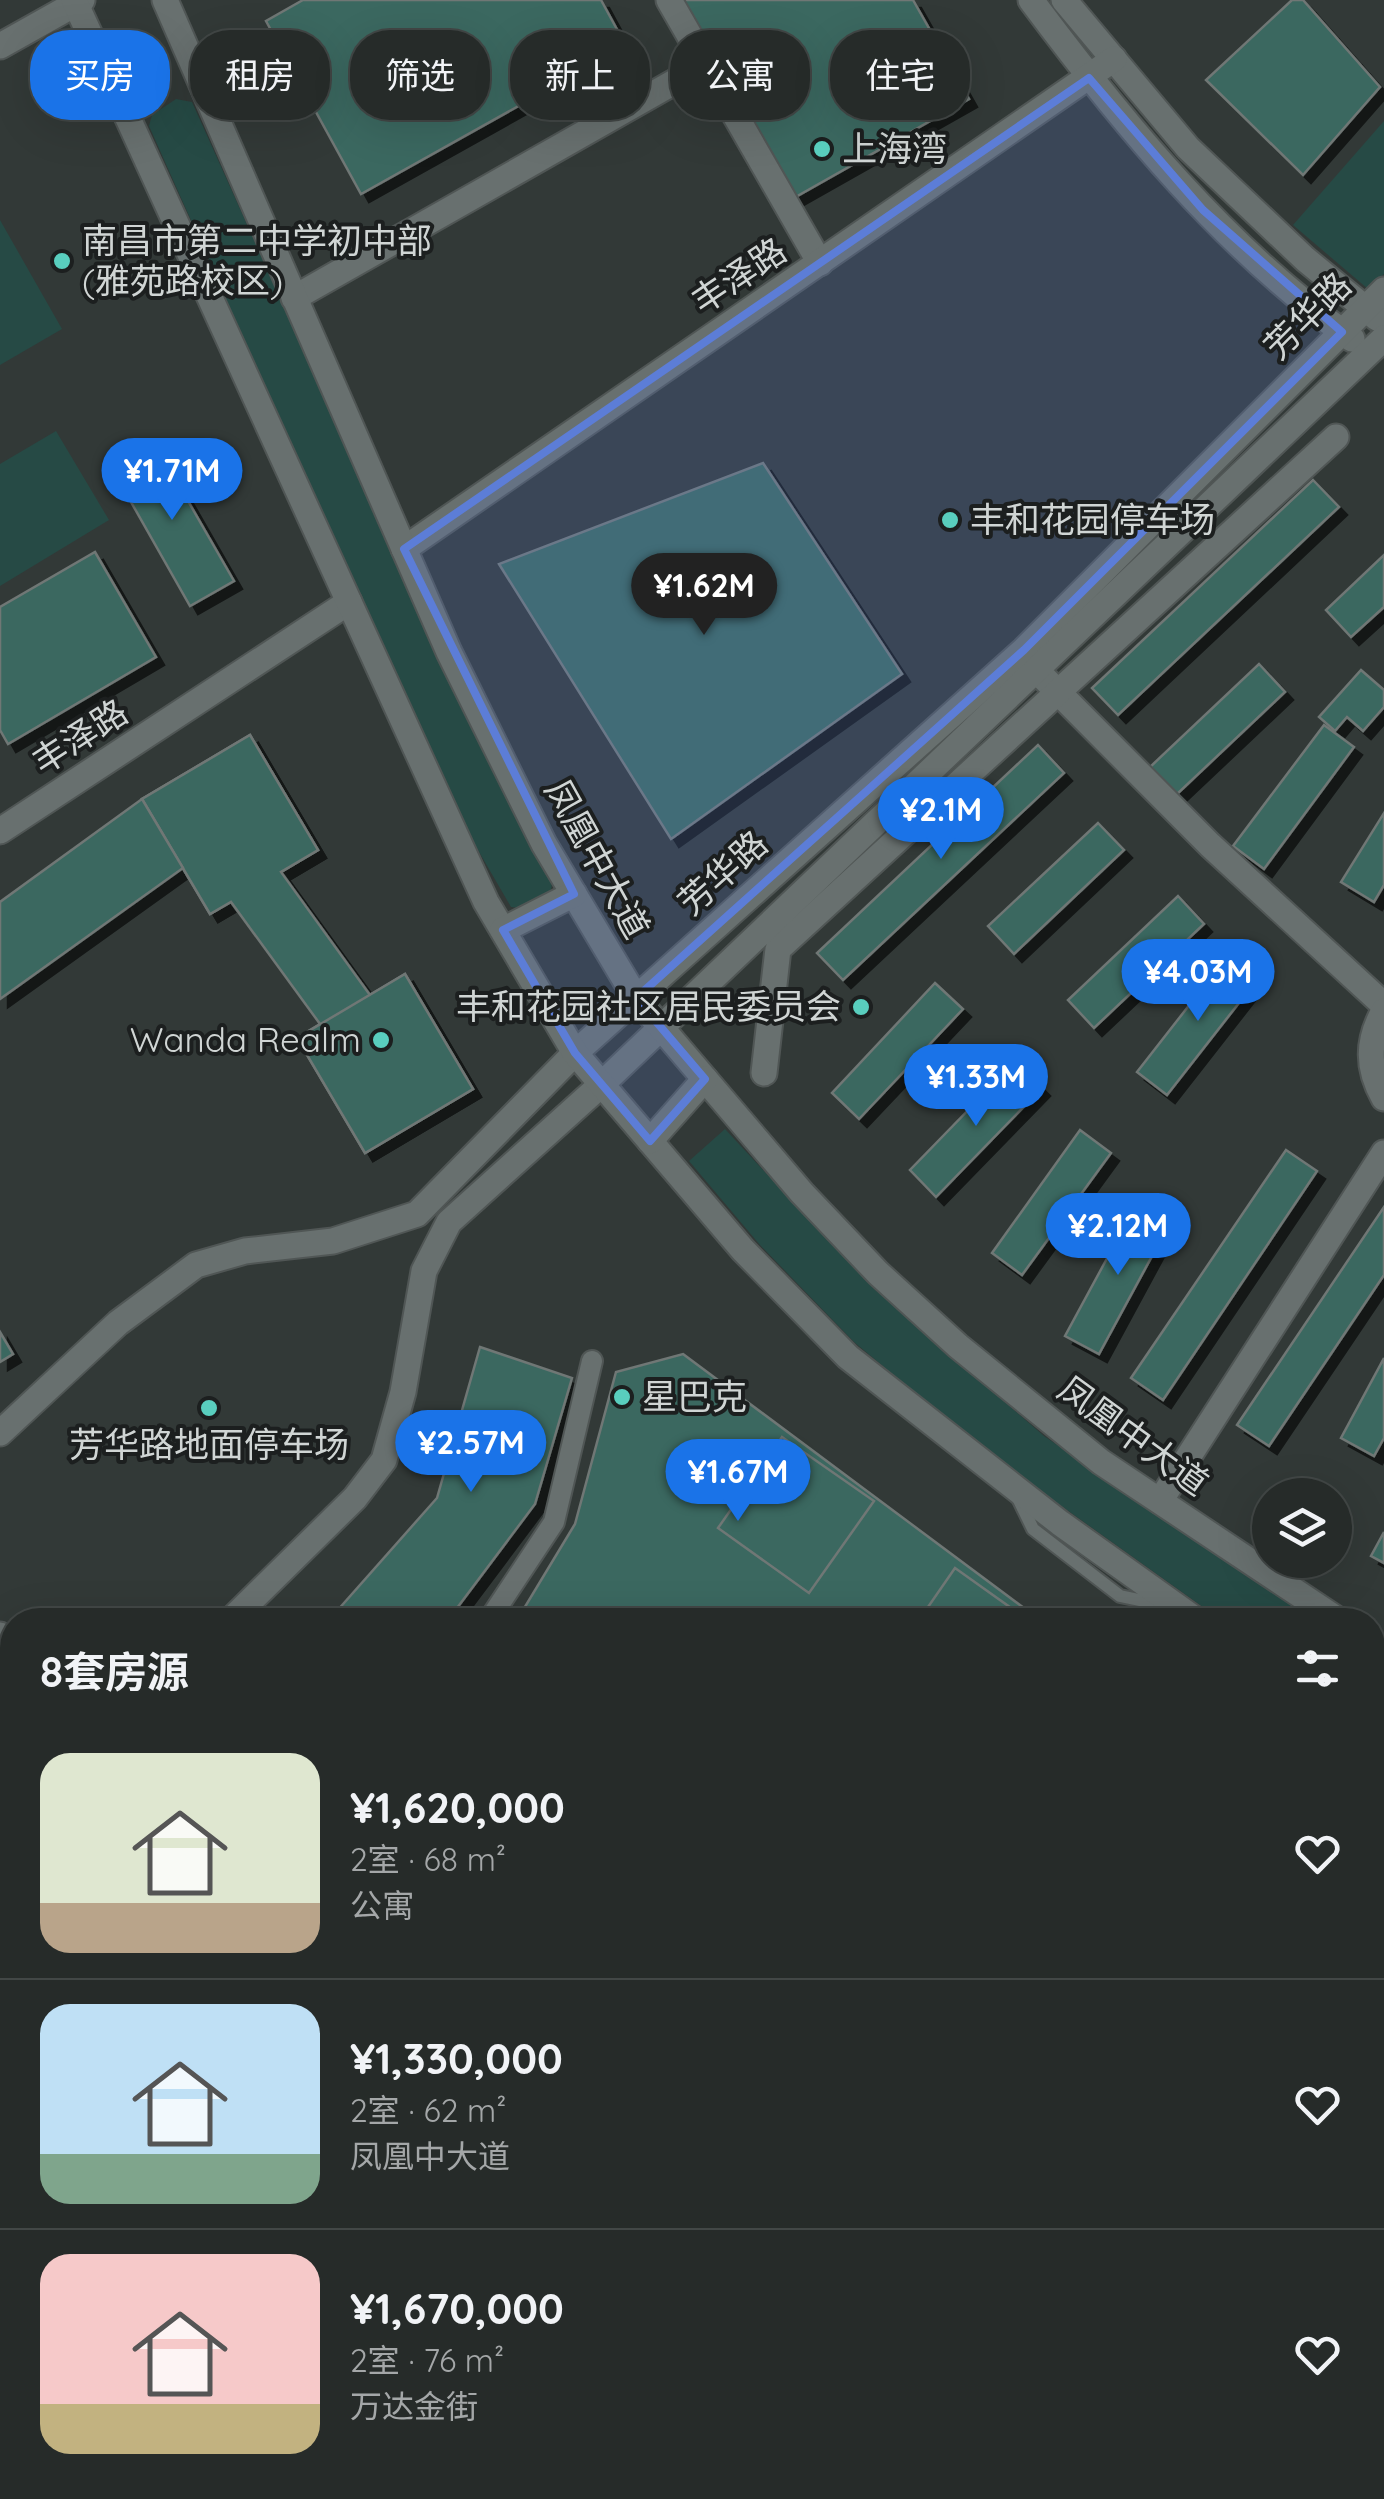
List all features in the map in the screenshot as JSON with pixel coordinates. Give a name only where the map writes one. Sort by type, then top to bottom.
[{"type":"street","name":"凤凰中大道","points":[[165,0],[449,652],[544,844],[636,998],[802,1193],[878,1274],[1101,1462],[1320,1608]]},
{"type":"street","points":[[669,0],[686,30]]},
{"type":"street","points":[[1030,0],[1089,78],[1203,210],[1293,296],[1342,332],[1379,351]]},
{"type":"street","points":[[1064,0],[1188,148],[1305,259],[1378,308]]},
{"type":"street","points":[[0,46],[77,1],[504,930],[576,1052],[744,1250],[848,1357],[1011,1485],[1180,1608]]},
{"type":"street","name":"丰泽路","points":[[404,549],[1114,60]]},
{"type":"street","points":[[294,298],[670,84]]},
{"type":"street","points":[[738,120],[820,263]]},
{"type":"street","name":"芳华路","points":[[0,1433],[118,1322],[196,1266],[246,1251],[333,1241],[417,1214],[576,1052],[1024,650],[1342,332],[1378,308]]},
{"type":"street","name":"芳华路","points":[[242,1608],[355,1498],[384,1460],[403,1392],[424,1271],[449,1222],[602,1084],[1036,670],[1379,351]]},
{"type":"street","points":[[764,1073],[778,949],[1336,436]]},
{"type":"street","name":"丰泽路","points":[[0,832],[350,602]]},
{"type":"street","points":[[1036,670],[1210,845],[1384,1008],[1374,1029],[1370,1055],[1374,1080],[1384,1098]]},
{"type":"street","points":[[504,930],[574,894]]},
{"type":"street","points":[[650,1142],[705,1078]]},
{"type":"street","points":[[1160,1501],[1384,1153]]},
{"type":"street","points":[[497,1608],[554,1522],[592,1361]]},
{"type":"highlighted area","points":[[1089,78],[1203,210],[1342,332],[1024,650],[636,998],[705,1079],[650,1141],[575,1053],[503,930],[574,894],[404,549]]},
{"type":"shaded area","points":[[176,99],[190,102],[190,120],[200,120],[469,719],[505,794],[553,875],[551,891],[519,908],[511,907],[450,802],[149,126],[151,120],[170,120],[170,103]]},
{"type":"shaded area","points":[[1384,121],[1384,274],[1368,289],[1293,225]]},
{"type":"shaded area","points":[[0,220],[62,329],[0,365]]},
{"type":"shaded area","points":[[56,431],[109,520],[0,586],[0,464]]},
{"type":"shaded area","points":[[725,1129],[873,1288],[1044,1436],[1298,1608],[1204,1608],[990,1455],[854,1342],[760,1245],[689,1161]]},
{"type":"building","points":[[303,0],[601,0],[617,30],[510,30],[510,111],[361,194],[320,120],[330,120],[330,30],[271,30],[266,21]]},
{"type":"building","points":[[680,0],[913,0],[930,30],[830,30],[830,120],[932,120],[792,199],[748,120],[810,120],[810,30],[697,30]]},
{"type":"building","points":[[1292,0],[1303,0],[1380,87],[1303,175],[1206,80]]},
{"type":"building","points":[[153,440],[234,581],[190,606],[110,465]]},
{"type":"building","points":[[763,463],[902,674],[671,839],[499,564]]},
{"type":"building","points":[[1313,480],[1339,507],[1118,715],[1092,688]]},
{"type":"building","points":[[95,552],[156,657],[8,744],[0,730],[0,607]]},
{"type":"building","points":[[1384,555],[1384,607],[1351,637],[1326,610]]},
{"type":"building","points":[[1259,664],[1285,692],[1175,796],[1149,768]]},
{"type":"building","points":[[1361,670],[1384,690],[1384,707],[1363,731],[1347,717],[1335,731],[1319,717]]},
{"type":"building","points":[[1324,725],[1354,747],[1264,869],[1233,846]]},
{"type":"building","points":[[250,735],[318,850],[210,914],[142,799]]},
{"type":"building","points":[[250,735],[318,850],[281,872],[370,995],[405,974],[473,1089],[365,1153],[297,1038],[320,1024],[231,902],[210,914],[142,799]]},
{"type":"building","points":[[1038,745],[1064,773],[843,980],[817,953]]},
{"type":"building","points":[[142,799],[183,868],[0,999],[0,902]]},
{"type":"building","points":[[1384,813],[1384,885],[1374,902],[1341,882]]},
{"type":"building","points":[[1098,823],[1124,850],[1014,954],[988,926]]},
{"type":"building","points":[[1178,896],[1204,924],[1094,1028],[1068,1000]]},
{"type":"building","points":[[1230,953],[1260,976],[1167,1095],[1137,1072]]},
{"type":"building","points":[[405,974],[473,1089],[365,1153],[297,1038]]},
{"type":"building","points":[[935,983],[963,1009],[859,1119],[832,1093]]},
{"type":"building","points":[[1015,1062],[1042,1088],[936,1197],[910,1170]]},
{"type":"building","points":[[1080,1130],[1111,1153],[1022,1275],[992,1253]]},
{"type":"building","points":[[1286,1150],[1317,1171],[1163,1400],[1131,1378]]},
{"type":"building","points":[[1137,1203],[1171,1221],[1099,1354],[1065,1336]]},
{"type":"building","points":[[1384,1207],[1384,1275],[1269,1446],[1237,1425]]},
{"type":"building","points":[[0,1332],[13,1354],[0,1362]]},
{"type":"building","points":[[480,1347],[572,1378],[535,1504],[457,1608],[340,1608],[437,1498]]},
{"type":"building","points":[[683,1354],[1024,1608],[524,1608],[575,1524],[616,1372]]},
{"type":"building","points":[[1384,1358],[1384,1438],[1374,1456],[1341,1438]]},
{"type":"building","points":[[782,1437],[874,1501],[809,1593],[718,1528]]},
{"type":"building","points":[[1384,1532],[1384,1563],[1371,1556]]},
{"type":"building","points":[[955,1568],[1011,1608],[927,1608]]},
{"type":"place","name":"上海湾","points":[[822,149]]},
{"type":"place","name":"南昌市第二中学初中部 (雅苑路校区)","points":[[62,261]]},
{"type":"place","name":"丰和花园停车场","points":[[950,520]]},
{"type":"place","name":"丰和花园社区居民委员会","points":[[861,1007]]},
{"type":"place","name":"Wanda Realm","points":[[381,1040]]},
{"type":"place","name":"星巴克","points":[[622,1397]]},
{"type":"place","name":"芳华路地面停车场","points":[[209,1408]]}]
